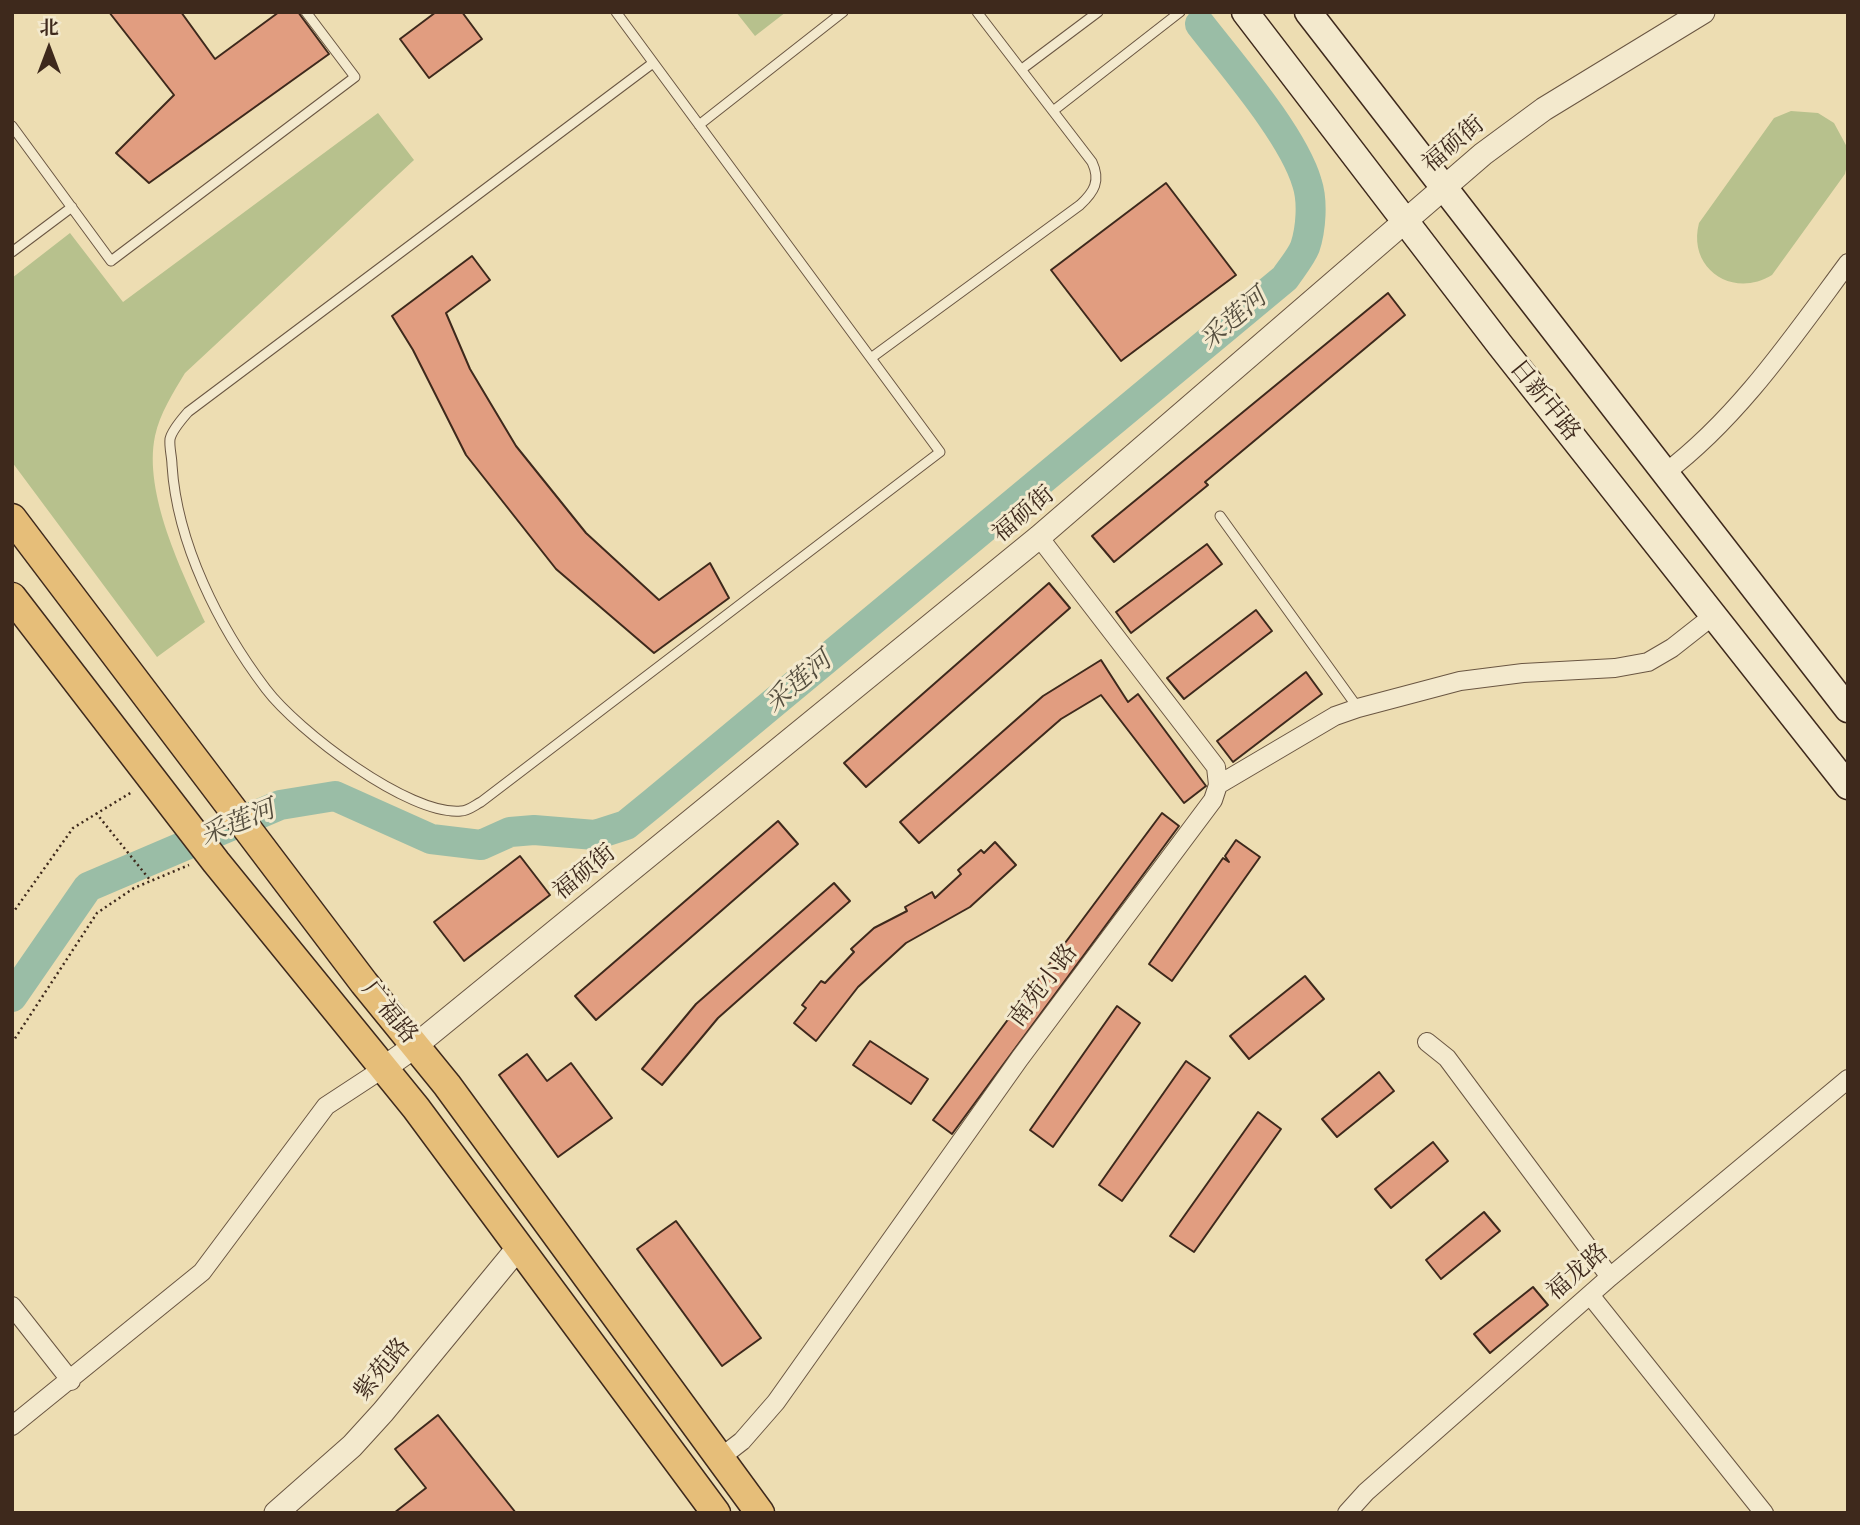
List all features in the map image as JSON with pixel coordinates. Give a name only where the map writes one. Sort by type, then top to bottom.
[{"type":"main road","name":"日新中路","points":[[1245,12],[1500,345],[1848,786]]},
{"type":"main road","name":"日新中路","points":[[1308,12],[1848,709]]},
{"type":"main road","name":"广福路","points":[[12,518],[364,984],[415,1046],[760,1513]]},
{"type":"main road","name":"广福路","points":[[12,597],[216,862],[384,1068],[631,1395],[716,1513]]},
{"type":"street","name":"福硕街","points":[[384,1068],[415,1046],[1039,537],[1444,187],[1544,108],[1703,12]]},
{"type":"street","points":[[1665,473],[1688,455],[1781,353],[1848,263]]},
{"type":"street","points":[[1039,537],[1207,754],[1216,767],[1218,785],[1335,716],[1358,708],[1460,681],[1523,673],[1615,668],[1648,662],[1672,648],[1714,615]]},
{"type":"street","name":"南苑小路","points":[[720,1458],[742,1441],[776,1402],[1020,1058],[1213,800],[1218,785]]},
{"type":"street","points":[[1427,1042],[1447,1058],[1610,1277]]},
{"type":"street","points":[[12,1426],[71,1381],[202,1272],[326,1106],[384,1068]]},
{"type":"street","name":"福龙路","points":[[1347,1513],[1366,1492],[1610,1277],[1848,1079]]},
{"type":"street","name":"紫苑路","points":[[276,1513],[352,1446],[518,1248]]},
{"type":"street","points":[[1590,1295],[1764,1513]]},
{"type":"street","points":[[12,1306],[71,1381]]},
{"type":"lane","points":[[12,126],[111,261],[355,77],[306,12]]},
{"type":"lane","points":[[616,12],[940,452],[481,802],[463,811],[434,807],[391,790],[334,751],[267,690],[223,622],[191,551],[173,482],[170,438],[181,419],[653,63]]},
{"type":"lane","points":[[699,125],[843,12]]},
{"type":"lane","points":[[871,358],[1093,193],[1097,181],[1092,162],[977,12]]},
{"type":"lane","points":[[1022,69],[1098,12]]},
{"type":"lane","points":[[1053,111],[1180,12]]},
{"type":"lane","points":[[12,252],[72,207]]},
{"type":"lane","points":[[1220,516],[1358,708]]},
{"type":"path","points":[[12,914],[73,828],[153,779]]},
{"type":"path","points":[[96,813],[150,880]]},
{"type":"path","points":[[12,1043],[97,913],[150,880],[195,863],[216,862]]},
{"type":"green space","points":[[736,12],[786,12],[755,36]]},
{"type":"green space","points":[[1791,111],[1818,113],[1834,123],[1847,147],[1845,174],[1772,275],[1757,282],[1729,281],[1716,275],[1700,254],[1697,239],[1699,223],[1774,118]]},
{"type":"green space","points":[[378,113],[414,160],[185,373],[160,419],[153,458],[159,507],[176,556],[205,622],[157,657],[12,462],[12,278],[70,233],[123,302]]},
{"type":"building","points":[[109,12],[181,12],[215,59],[279,12],[298,12],[329,54],[149,183],[116,153],[174,95]]},
{"type":"building","points":[[436,12],[462,12],[482,39],[429,78],[400,39]]},
{"type":"building","points":[[1166,183],[1236,275],[1121,361],[1051,270]]},
{"type":"building","points":[[472,256],[490,280],[446,313],[470,369],[516,446],[586,533],[659,600],[710,563],[729,598],[654,653],[556,569],[466,455],[413,350],[392,316]]},
{"type":"building","points":[[1388,293],[1405,315],[1205,482],[1208,485],[1114,562],[1092,536]]},
{"type":"building","points":[[1207,544],[1222,564],[1131,633],[1116,612]]},
{"type":"building","points":[[1049,583],[1070,608],[866,787],[844,763]]},
{"type":"building","points":[[1256,610],[1272,631],[1184,699],[1167,678]]},
{"type":"building","points":[[1101,660],[1128,702],[1138,694],[1206,786],[1184,803],[1101,695],[1061,719],[919,843],[900,822],[1043,696]]},
{"type":"building","points":[[1306,672],[1322,694],[1233,762],[1217,741]]},
{"type":"building","points":[[1162,813],[1179,826],[952,1134],[933,1120]]},
{"type":"building","points":[[778,821],[798,844],[596,1020],[575,996]]},
{"type":"building","points":[[1236,840],[1260,857],[1172,981],[1149,964],[1223,858],[1229,862],[1225,856]]},
{"type":"building","points":[[995,842],[1016,865],[970,907],[906,943],[858,987],[816,1041],[794,1023],[806,1008],[802,1005],[821,981],[825,983],[854,952],[851,949],[874,928],[907,911],[905,907],[932,892],[935,898],[961,874],[958,870],[981,850],[984,853]]},
{"type":"building","points":[[520,856],[550,895],[464,961],[434,922]]},
{"type":"building","points":[[834,883],[850,901],[718,1018],[662,1085],[642,1069],[696,1004]]},
{"type":"building","points":[[1305,976],[1324,999],[1249,1059],[1230,1036]]},
{"type":"building","points":[[1117,1006],[1140,1023],[1053,1147],[1030,1130]]},
{"type":"building","points":[[870,1041],[928,1079],[911,1104],[853,1065]]},
{"type":"building","points":[[527,1054],[547,1081],[571,1063],[612,1118],[558,1157],[499,1075]]},
{"type":"building","points":[[1186,1061],[1210,1078],[1122,1201],[1099,1185]]},
{"type":"building","points":[[1379,1072],[1394,1091],[1337,1137],[1322,1119]]},
{"type":"building","points":[[1258,1112],[1281,1129],[1194,1252],[1170,1236]]},
{"type":"building","points":[[1433,1142],[1448,1161],[1391,1208],[1375,1189]]},
{"type":"building","points":[[1484,1212],[1500,1231],[1441,1279],[1426,1260]]},
{"type":"building","points":[[676,1221],[761,1338],[722,1366],[637,1249]]},
{"type":"building","points":[[1533,1287],[1548,1305],[1490,1353],[1474,1334]]},
{"type":"building","points":[[438,1415],[516,1513],[394,1513],[426,1488],[395,1449]]},
{"type":"waterway","name":"采莲河","points":[[12,997],[88,887],[280,805],[335,796],[431,839],[481,845],[510,832],[534,830],[595,835],[626,825],[653,803],[1285,278],[1296,263],[1305,247],[1310,215],[1309,190],[1300,164],[1260,100],[1200,24]]}]
